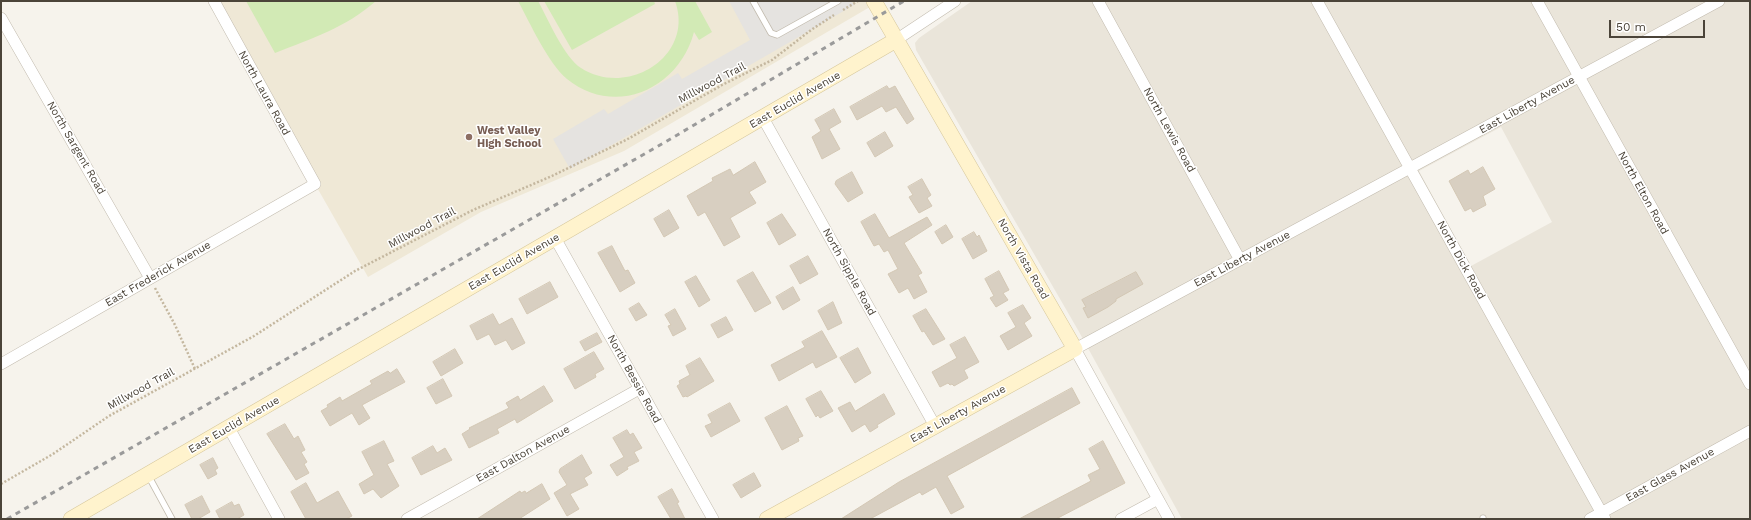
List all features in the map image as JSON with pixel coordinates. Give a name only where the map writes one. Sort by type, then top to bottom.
[{"type":"street","name":"North Laura Road","points":[[214,1],[315,184]]},
{"type":"street","name":"North Vista Road","points":[[874,1],[1075,350],[1169,519]]},
{"type":"street","name":"East Euclid Avenue","points":[[71,519],[763,118],[896,40],[955,1]]},
{"type":"street","name":"North Lewis Road","points":[[1098,1],[1240,260]]},
{"type":"street","name":"North Dick Road","points":[[1317,1],[1603,516]]},
{"type":"street","name":"North Elton Road","points":[[1537,1],[1750,384]]},
{"type":"street","name":"East Liberty Avenue","points":[[767,519],[1240,260],[1719,1]]},
{"type":"street","name":"North Sargent Road","points":[[1,18],[150,278]]},
{"type":"street","name":"North Sipple Road","points":[[763,118],[935,426]]},
{"type":"street","name":"East Frederick Avenue","points":[[1,364],[315,184]]},
{"type":"street","name":"North Bessie Road","points":[[555,238],[713,519]]},
{"type":"street","name":"East Dalton Avenue","points":[[407,519],[639,389]]},
{"type":"street","points":[[229,428],[279,519]]},
{"type":"street","name":"East Glass Avenue","points":[[1590,519],[1603,516],[1750,431]]},
{"type":"street","points":[[1121,519],[1158,499]]},
{"type":"lane","points":[[753,1],[771,33],[777,34],[838,1]]},
{"type":"lane","points":[[148,475],[172,519]]},
{"type":"path","name":"Millwood Trail","points":[[1,484],[53,454],[109,416],[266,328],[361,268],[473,210],[614,146],[722,85],[772,60],[811,30],[858,1]]},
{"type":"path","points":[[150,278],[195,369]]},
{"type":"shaded area","name":"West Valley High School","points":[[214,1],[874,1],[875,4],[624,151],[481,212],[368,277]]},
{"type":"shaded area","points":[[729,1],[851,1],[854,5],[570,169],[553,139],[604,109],[608,114],[678,73],[682,79],[750,40]]},
{"type":"shaded area","points":[[972,1],[1750,1],[1750,519],[1182,519],[1078,330],[916,50],[915,43],[919,38]],"holes":[[[1501,127],[1552,222],[1471,266],[1419,171]]]},
{"type":"green space","points":[[246,1],[376,1],[352,18],[328,32],[275,53]]},
{"type":"green space","points":[[518,1],[538,1],[557,37],[575,63],[581,68],[599,76],[618,78],[637,74],[653,66],[666,54],[675,39],[679,21],[675,1],[695,1],[712,32],[699,40],[694,32],[686,52],[675,69],[660,82],[643,92],[624,96],[605,96],[586,91],[567,79],[560,72],[546,53]]},
{"type":"green space","points":[[544,1],[654,1],[655,4],[572,50]]},
{"type":"building","points":[[887,86],[889,89],[895,86],[914,119],[907,124],[896,107],[886,112],[882,106],[857,120],[850,107]]},
{"type":"building","points":[[834,109],[841,122],[829,129],[840,149],[822,159],[812,137],[821,131],[815,120]]},
{"type":"building","points":[[885,132],[893,146],[875,157],[867,143]]},
{"type":"building","points":[[755,162],[766,182],[749,192],[756,203],[730,218],[740,237],[724,246],[705,212],[698,216],[687,196],[713,181],[712,178],[730,169],[733,175]]},
{"type":"building","points":[[1483,167],[1495,189],[1483,196],[1486,205],[1473,212],[1471,208],[1465,211],[1449,181],[1468,170],[1470,174]]},
{"type":"building","points":[[852,172],[863,193],[848,202],[835,184],[836,181]]},
{"type":"building","points":[[922,179],[931,195],[927,198],[932,206],[919,213],[909,197],[913,195],[908,187]]},
{"type":"building","points":[[669,210],[679,228],[664,237],[654,219]]},
{"type":"building","points":[[782,214],[796,235],[779,245],[767,223]]},
{"type":"building","points":[[875,214],[889,238],[927,217],[932,225],[904,243],[922,273],[918,275],[927,292],[914,299],[908,288],[899,293],[888,274],[898,269],[888,250],[884,252],[879,244],[874,246],[861,222]]},
{"type":"building","points":[[946,225],[953,237],[942,244],[935,232]]},
{"type":"building","points":[[974,232],[977,237],[979,235],[987,251],[973,259],[962,239]]},
{"type":"building","points":[[612,246],[625,271],[628,270],[635,283],[620,292],[598,253]]},
{"type":"building","points":[[808,256],[818,274],[800,284],[790,266]]},
{"type":"building","points":[[999,271],[1009,290],[1003,293],[1008,300],[996,307],[990,298],[994,296],[985,279]]},
{"type":"building","points":[[753,272],[771,303],[755,312],[737,281]]},
{"type":"building","points":[[1136,272],[1143,284],[1116,299],[1116,301],[1108,307],[1088,318],[1083,308],[1086,307],[1082,300]]},
{"type":"building","points":[[696,276],[710,300],[699,307],[685,282]]},
{"type":"building","points":[[550,282],[558,297],[527,314],[519,299]]},
{"type":"building","points":[[793,287],[800,300],[783,310],[776,297]]},
{"type":"building","points":[[833,302],[842,323],[828,330],[818,311]]},
{"type":"building","points":[[639,303],[647,315],[636,321],[629,309]]},
{"type":"building","points":[[1023,305],[1031,318],[1024,323],[1032,336],[1008,350],[1000,336],[1016,327],[1008,313]]},
{"type":"building","points":[[675,309],[686,329],[673,336],[668,326],[671,325],[665,315]]},
{"type":"building","points":[[926,309],[945,339],[933,345],[924,331],[922,332],[913,316]]},
{"type":"building","points":[[493,314],[499,325],[512,318],[525,343],[512,350],[506,340],[495,345],[489,334],[477,340],[470,326]]},
{"type":"building","points":[[726,317],[733,330],[718,338],[711,325]]},
{"type":"building","points":[[822,331],[837,357],[816,368],[813,362],[779,381],[771,365],[805,347],[802,342]]},
{"type":"building","points":[[597,333],[602,342],[585,351],[580,342]]},
{"type":"building","points":[[965,337],[979,362],[964,370],[968,378],[954,386],[948,383],[940,387],[932,372],[957,358],[950,345]]},
{"type":"building","points":[[858,348],[871,373],[855,383],[840,358]]},
{"type":"building","points":[[455,349],[463,363],[441,376],[433,362]]},
{"type":"building","points":[[594,352],[604,369],[595,374],[596,377],[575,389],[564,369]]},
{"type":"building","points":[[700,358],[714,381],[687,397],[683,397],[677,386],[680,384],[679,381],[690,375],[686,366]]},
{"type":"building","points":[[397,369],[405,382],[362,405],[370,418],[359,425],[352,413],[330,426],[321,411],[328,407],[327,405],[340,397],[342,401],[372,384],[370,381],[388,371],[390,373]]},
{"type":"building","points":[[443,379],[452,396],[436,404],[427,388]]},
{"type":"building","points":[[544,386],[553,401],[517,423],[515,419],[497,429],[499,433],[469,448],[462,434],[470,429],[469,428],[509,408],[506,403],[518,396],[520,400]]},
{"type":"building","points":[[1072,388],[1080,403],[947,476],[964,507],[951,514],[936,487],[922,495],[920,492],[870,519],[841,519],[899,482]]},
{"type":"building","points":[[821,391],[833,411],[820,418],[818,415],[816,417],[806,399]]},
{"type":"building","points":[[884,394],[895,414],[877,425],[878,427],[870,432],[865,424],[852,432],[838,408],[850,402],[855,411]]},
{"type":"building","points":[[730,403],[740,421],[711,437],[705,426],[712,423],[708,415]]},
{"type":"building","points":[[787,406],[803,436],[798,438],[799,441],[782,450],[765,418]]},
{"type":"building","points":[[285,424],[294,439],[298,436],[305,450],[301,452],[307,462],[304,464],[309,473],[296,480],[267,434]]},
{"type":"building","points":[[627,430],[630,435],[633,433],[642,448],[634,452],[639,461],[627,467],[628,469],[617,476],[610,465],[624,457],[613,438]]},
{"type":"building","points":[[384,441],[394,461],[387,464],[399,486],[381,498],[373,489],[364,494],[359,484],[374,475],[362,452]]},
{"type":"building","points":[[1103,441],[1125,483],[1056,519],[1019,519],[1091,481],[1088,475],[1100,469],[1089,449]]},
{"type":"building","points":[[433,446],[437,453],[445,448],[452,460],[421,475],[412,458]]},
{"type":"building","points":[[582,455],[592,473],[584,478],[588,485],[570,494],[579,509],[567,516],[554,493],[567,485],[559,472],[560,469]]},
{"type":"building","points":[[213,458],[218,468],[215,470],[217,474],[208,479],[200,465]]},
{"type":"building","points":[[754,473],[761,486],[741,498],[733,485]]},
{"type":"building","points":[[306,483],[317,503],[338,491],[352,516],[346,519],[306,519],[291,492]]},
{"type":"building","points":[[542,484],[550,499],[519,519],[477,519],[520,491],[521,493],[525,491],[526,493]]},
{"type":"building","points":[[672,489],[679,502],[677,503],[685,519],[671,519],[658,497]]},
{"type":"building","points":[[202,496],[210,512],[198,519],[192,519],[185,505]]},
{"type":"building","points":[[232,502],[234,506],[239,504],[244,515],[237,519],[220,519],[216,511]]},
{"type":"railway","points":[[7,519],[667,141],[904,1]]},
{"type":"place","name":"West Valley High School","points":[[469,137]]}]
